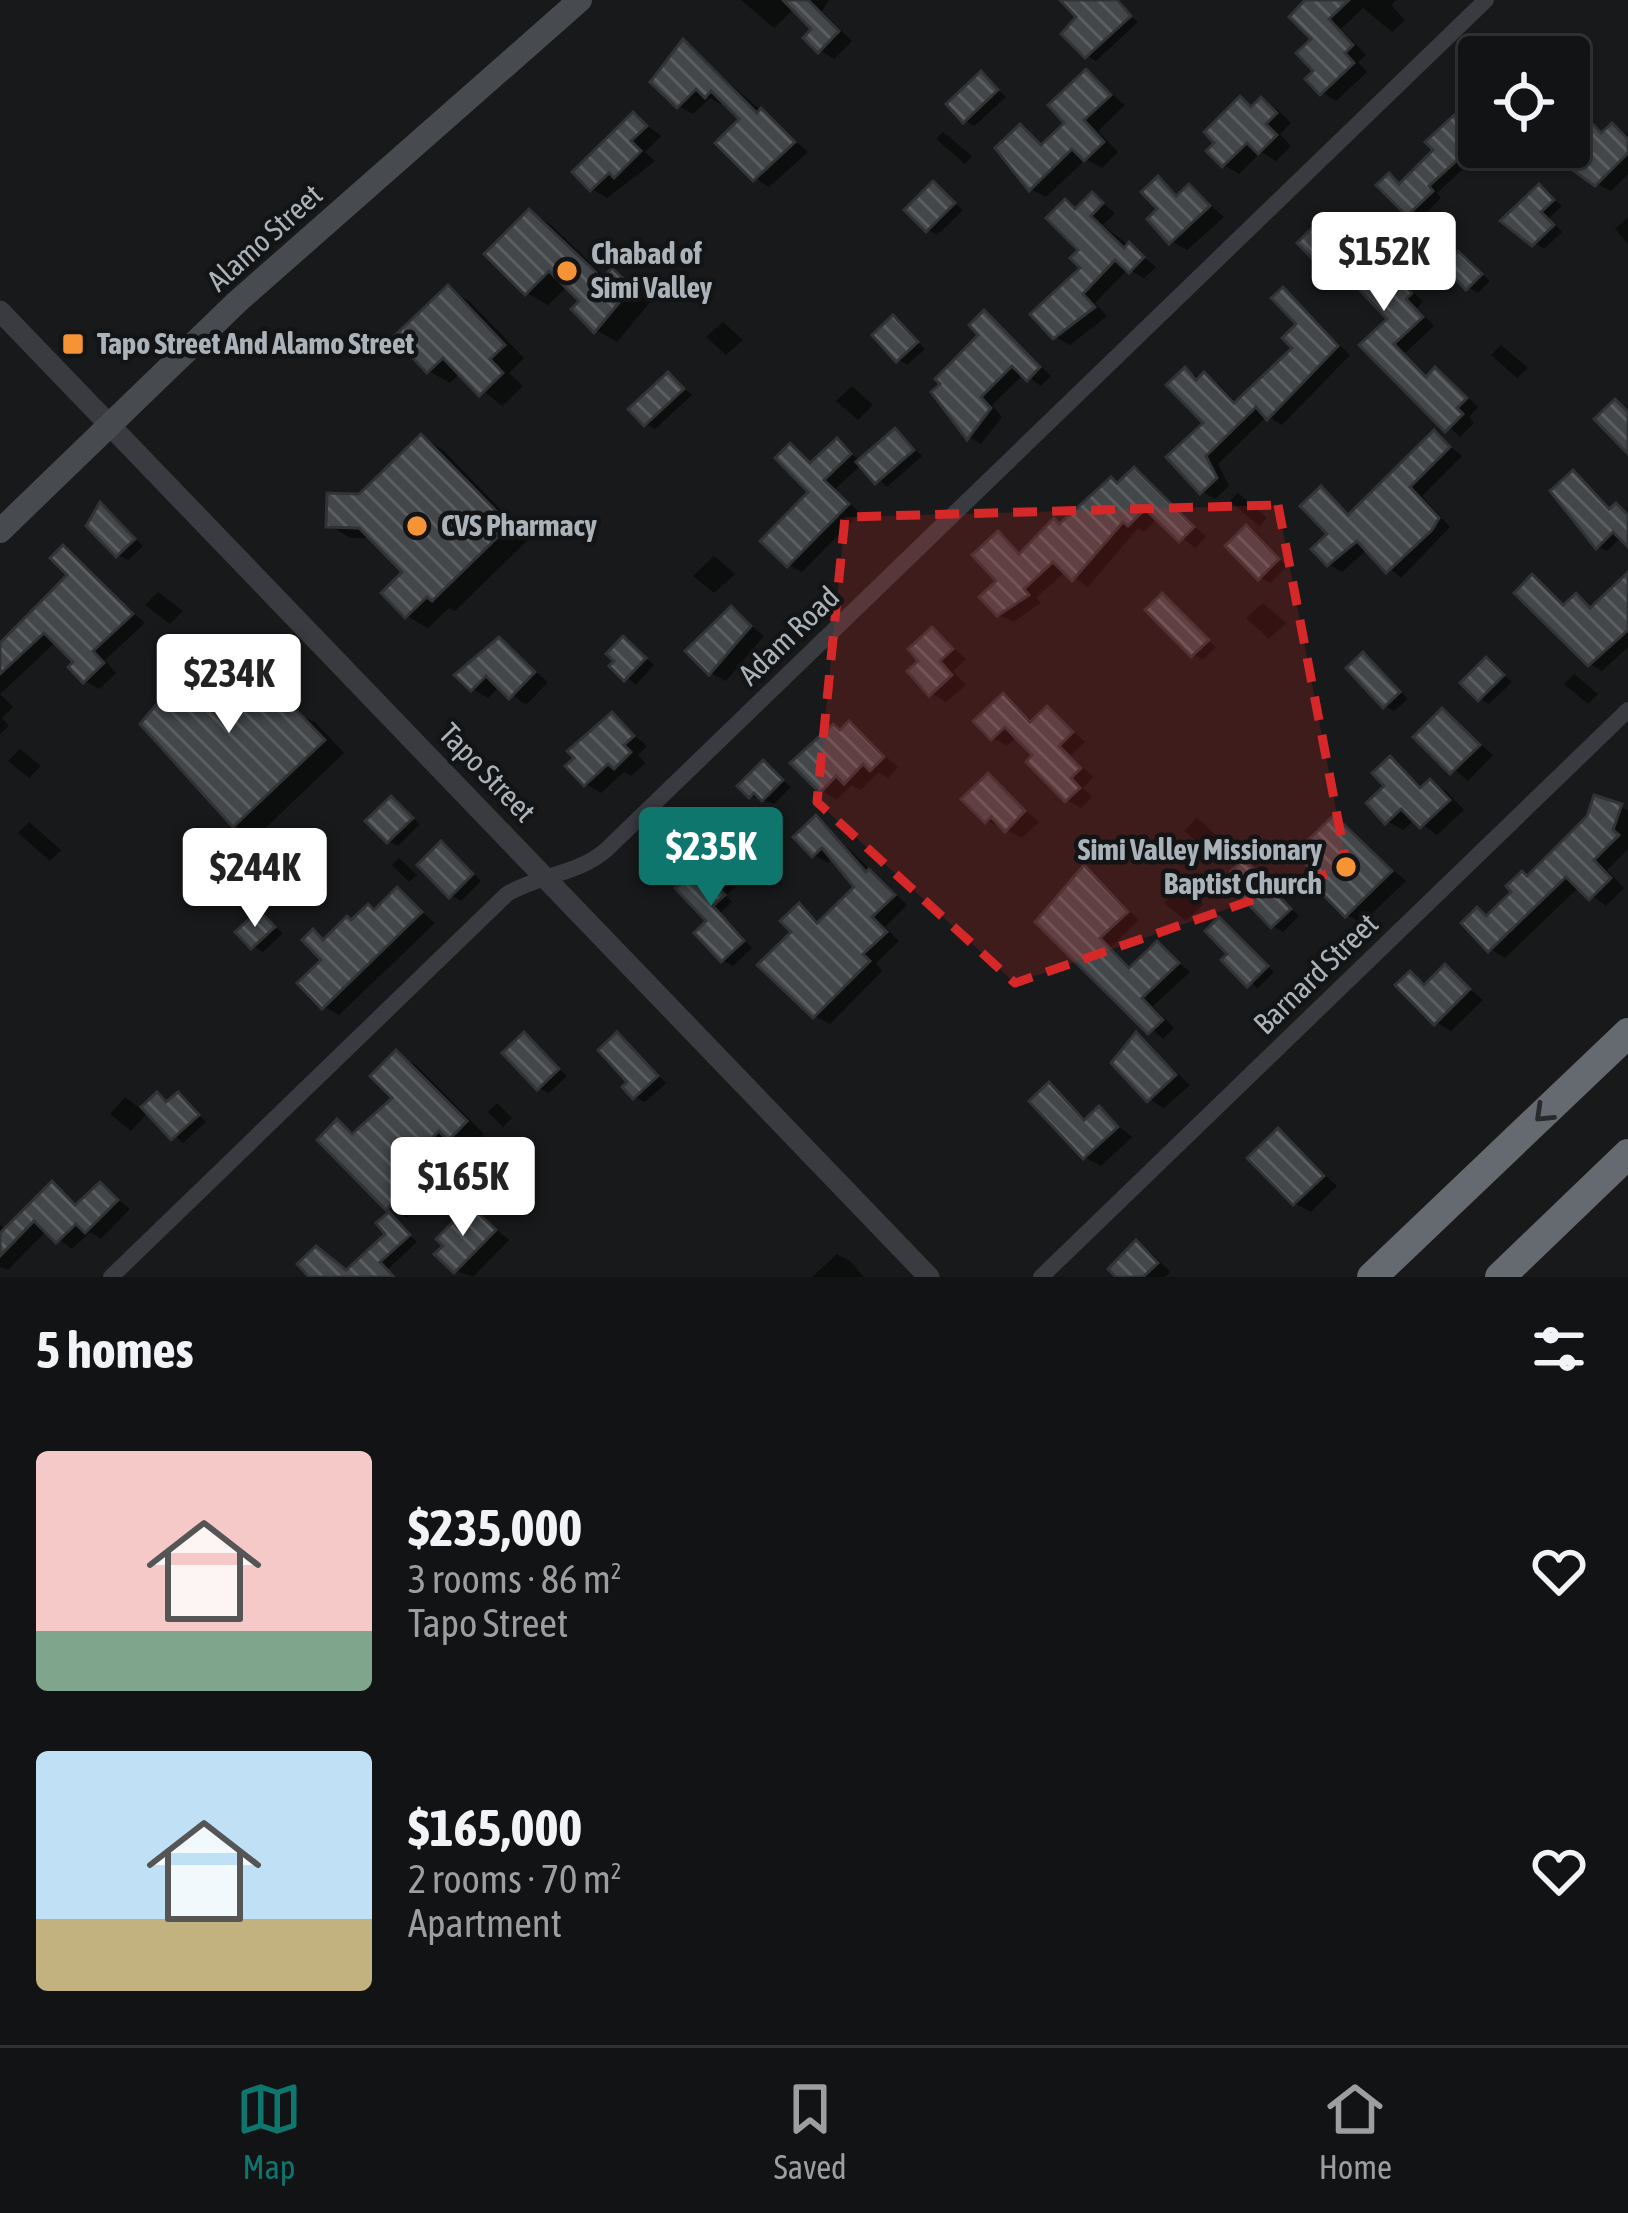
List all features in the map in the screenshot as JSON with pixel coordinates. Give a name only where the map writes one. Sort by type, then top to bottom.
[{"type":"highway","points":[[1372,1277],[1628,1033]]},
{"type":"highway","points":[[1500,1277],[1628,1154]]},
{"type":"main road","name":"Alamo Street","points":[[0,531],[237,302],[580,0]]},
{"type":"street","name":"Adam Road","points":[[111,1277],[507,895],[544,876],[585,868],[606,850],[1486,0]]},
{"type":"street","name":"Tapo Street","points":[[0,310],[929,1277]]},
{"type":"street","name":"Barnard Street","points":[[1041,1277],[1628,710]]},
{"type":"highlighted area","points":[[1278,505],[1347,867],[1015,983],[817,802],[845,517]]},
{"type":"building","points":[[783,0],[808,0],[839,31],[818,53],[803,38],[811,29]]},
{"type":"building","points":[[1060,0],[1117,0],[1131,16],[1085,58],[1061,34],[1076,17]]},
{"type":"building","points":[[1305,0],[1349,0],[1329,19],[1353,45],[1345,53],[1354,63],[1320,95],[1305,79],[1313,71],[1296,53],[1311,39],[1289,17]]},
{"type":"building","points":[[683,39],[757,113],[761,108],[795,142],[753,181],[715,143],[739,119],[711,91],[705,98],[696,89],[677,108],[650,82]]},
{"type":"building","points":[[1086,69],[1111,95],[1084,120],[1104,142],[1084,161],[1072,149],[1029,191],[995,148],[1020,124],[1041,145],[1064,123],[1048,105]]},
{"type":"building","points":[[981,71],[998,90],[963,123],[946,104]]},
{"type":"building","points":[[1240,96],[1251,107],[1261,97],[1277,113],[1266,124],[1277,135],[1258,154],[1247,143],[1222,167],[1206,151],[1214,143],[1204,132]]},
{"type":"building","points":[[633,112],[647,126],[631,141],[641,151],[614,178],[609,173],[590,191],[572,172]]},
{"type":"building","points":[[1454,115],[1458,119],[1458,159],[1429,186],[1433,191],[1407,216],[1376,185],[1389,173],[1399,184],[1433,150],[1425,142]]},
{"type":"building","points":[[1590,121],[1601,133],[1612,123],[1628,139],[1628,153],[1595,186],[1570,168],[1590,168]]},
{"type":"building","points":[[1158,176],[1176,196],[1189,184],[1210,206],[1169,244],[1147,219],[1157,209],[1141,192]]},
{"type":"building","points":[[933,181],[955,203],[926,232],[904,210]]},
{"type":"building","points":[[1539,184],[1554,200],[1541,212],[1554,225],[1532,246],[1500,221]]},
{"type":"building","points":[[1092,192],[1103,203],[1091,216],[1124,248],[1129,242],[1144,257],[1129,273],[1115,260],[1083,294],[1095,307],[1053,339],[1030,314],[1080,268],[1070,258],[1078,250],[1046,218],[1065,199],[1075,209]]},
{"type":"building","points":[[529,209],[602,278],[612,268],[632,287],[594,333],[571,309],[579,301],[549,271],[525,295],[484,254]]},
{"type":"building","points":[[1346,219],[1356,229],[1365,220],[1384,240],[1372,251],[1412,293],[1406,299],[1423,317],[1394,344],[1426,377],[1435,367],[1467,398],[1457,408],[1463,414],[1445,432],[1359,345],[1387,319],[1343,274],[1335,282],[1297,243],[1317,223],[1330,235]]},
{"type":"building","points":[[1458,251],[1482,274],[1466,290],[1443,266]]},
{"type":"building","points":[[448,285],[505,345],[490,359],[503,373],[479,396],[443,358],[427,373],[393,337]]},
{"type":"building","points":[[1283,287],[1338,346],[1267,420],[1256,407],[1206,456],[1217,478],[1200,494],[1166,457],[1203,423],[1166,385],[1185,367],[1196,380],[1204,372],[1234,403],[1292,348],[1282,338],[1296,324],[1271,298]]},
{"type":"building","points":[[984,310],[1040,367],[1027,381],[1012,366],[981,397],[991,408],[967,440],[931,392],[940,384],[935,379],[978,335],[969,325]]},
{"type":"building","points":[[893,315],[918,342],[896,362],[872,335]]},
{"type":"building","points":[[668,372],[684,389],[644,426],[628,409]]},
{"type":"building","points":[[1615,399],[1628,412],[1628,454],[1594,419]]},
{"type":"building","points":[[895,428],[914,450],[875,484],[856,462]]},
{"type":"building","points":[[1434,430],[1450,447],[1410,487],[1439,518],[1432,530],[1386,573],[1357,541],[1327,566],[1311,549],[1327,534],[1300,506],[1321,486],[1348,515]]},
{"type":"building","name":"CVS Pharmacy","points":[[421,434],[510,525],[432,601],[427,597],[405,618],[381,593],[402,572],[359,528],[326,527],[327,493],[359,494]]},
{"type":"building","points":[[837,438],[851,454],[824,480],[849,504],[787,567],[760,541],[808,492],[775,458],[790,443],[810,463]]},
{"type":"building","points":[[1134,467],[1194,527],[1179,542],[1145,509],[1128,526],[1123,522],[1072,581],[1053,562],[1024,589],[1029,595],[997,616],[979,597],[996,581],[972,555],[998,531],[1019,554],[1054,518],[1059,524],[1111,477],[1117,483]]},
{"type":"building","points":[[1573,470],[1609,509],[1616,503],[1628,515],[1628,547],[1613,532],[1596,549],[1550,491]]},
{"type":"building","points":[[100,502],[135,539],[116,557],[86,526]]},
{"type":"building","points":[[1246,525],[1279,559],[1258,580],[1225,546]]},
{"type":"building","points":[[63,545],[133,614],[93,651],[104,663],[83,683],[68,667],[73,662],[44,633],[0,674],[0,643],[67,575],[50,558]]},
{"type":"building","points":[[1628,572],[1628,630],[1588,666],[1514,593],[1532,574],[1563,605],[1576,593],[1590,608]]},
{"type":"building","points":[[1162,593],[1209,640],[1191,657],[1145,610]]},
{"type":"building","points":[[731,606],[751,626],[709,675],[685,651]]},
{"type":"building","points":[[932,627],[953,649],[940,661],[952,675],[929,696],[907,671],[918,661],[908,649]]},
{"type":"building","points":[[623,636],[646,658],[624,681],[609,666],[614,661],[606,654]]},
{"type":"building","points":[[499,637],[535,672],[509,699],[486,676],[471,691],[454,675]]},
{"type":"building","points":[[218,649],[274,707],[280,701],[288,711],[293,707],[325,740],[233,827],[140,724],[183,673],[188,678]]},
{"type":"building","points":[[1363,652],[1400,692],[1383,708],[1346,668]]},
{"type":"building","points":[[1486,657],[1504,675],[1478,701],[1460,683]]},
{"type":"building","points":[[1003,693],[1030,722],[1047,706],[1073,732],[1059,746],[1081,768],[1071,778],[1080,788],[1065,802],[1026,762],[1032,755],[1005,727],[991,740],[973,721]]},
{"type":"building","points":[[1442,708],[1480,745],[1450,774],[1413,737]]},
{"type":"building","points":[[612,712],[634,736],[624,745],[631,752],[614,769],[608,764],[584,786],[565,766],[574,758],[567,751]]},
{"type":"building","points":[[849,721],[884,757],[870,771],[863,764],[844,784],[836,776],[820,793],[790,763],[833,724],[840,730]]},
{"type":"building","points":[[1390,756],[1420,788],[1430,779],[1450,800],[1420,828],[1401,809],[1385,824],[1366,803],[1384,786],[1372,773]]},
{"type":"building","points":[[763,760],[783,780],[762,801],[754,793],[749,798],[737,786]]},
{"type":"building","points":[[988,773],[1025,811],[1005,832],[991,817],[985,823],[961,799]]},
{"type":"building","points":[[1594,795],[1622,804],[1613,830],[1619,835],[1594,860],[1611,878],[1589,900],[1566,877],[1488,952],[1461,923],[1477,907],[1486,916],[1511,892],[1506,886],[1522,871],[1527,876],[1587,816]]},
{"type":"building","points":[[391,796],[413,818],[387,843],[365,821]]},
{"type":"building","points":[[816,815],[866,872],[869,869],[895,895],[872,917],[887,932],[863,954],[870,961],[813,1018],[757,965],[791,932],[780,921],[799,903],[817,923],[854,887],[822,848],[812,857],[793,837]]},
{"type":"building","points":[[1334,815],[1392,871],[1345,917],[1311,882],[1317,876],[1295,853]]},
{"type":"building","points":[[441,841],[473,874],[449,898],[417,865]]},
{"type":"building","points":[[716,858],[732,876],[719,889],[725,895],[713,906],[744,941],[721,962],[694,933],[706,921],[675,888]]},
{"type":"building","points":[[1244,859],[1291,909],[1271,928],[1233,888],[1240,881],[1231,871]]},
{"type":"building","points":[[1084,865],[1128,912],[1100,938],[1129,968],[1157,941],[1179,963],[1142,998],[1163,1020],[1148,1034],[1035,922]]},
{"type":"building","points":[[397,887],[422,912],[322,1009],[297,983],[321,960],[302,940],[313,929],[323,940],[347,916],[351,920],[368,904],[374,910]]},
{"type":"building","points":[[259,910],[275,927],[251,949],[235,932]]},
{"type":"building","points":[[1219,917],[1268,966],[1247,987],[1221,960],[1227,954],[1205,931]]},
{"type":"building","points":[[1445,964],[1470,989],[1434,1025],[1395,985],[1410,971],[1424,985]]},
{"type":"building","points":[[524,1032],[559,1069],[537,1090],[502,1053]]},
{"type":"building","points":[[617,1032],[658,1076],[633,1099],[622,1087],[627,1082],[598,1050]]},
{"type":"building","points":[[1136,1032],[1176,1075],[1147,1102],[1111,1063]]},
{"type":"building","points":[[396,1050],[467,1121],[448,1141],[439,1131],[411,1159],[424,1172],[386,1210],[317,1140],[337,1119],[352,1134],[392,1098],[370,1076]]},
{"type":"building","points":[[1049,1082],[1084,1120],[1099,1106],[1118,1127],[1083,1159],[1029,1101]]},
{"type":"building","points":[[157,1092],[166,1102],[178,1092],[199,1115],[171,1140],[141,1107]]},
{"type":"building","points":[[1278,1128],[1324,1176],[1293,1205],[1247,1158]]},
{"type":"building","points":[[52,1181],[75,1205],[100,1182],[118,1200],[85,1233],[76,1224],[56,1243],[34,1221],[0,1256],[0,1233]]},
{"type":"building","points":[[470,1205],[496,1230],[454,1273],[434,1254],[443,1246],[436,1239]]},
{"type":"building","points":[[389,1212],[410,1235],[380,1262],[394,1277],[309,1277],[297,1264],[316,1246],[346,1270],[385,1234],[376,1223]]},
{"type":"building","points":[[1136,1240],[1158,1263],[1143,1277],[1116,1277],[1108,1269]]},
{"type":"place","name":"Chabad of Simi Valley","points":[[567,271]]},
{"type":"place","name":"Tapo Street And Alamo Street","points":[[73,344]]},
{"type":"place","name":"CVS Pharmacy","points":[[417,526]]},
{"type":"place","name":"Simi Valley Missionary Baptist Church","points":[[1346,867]]}]
